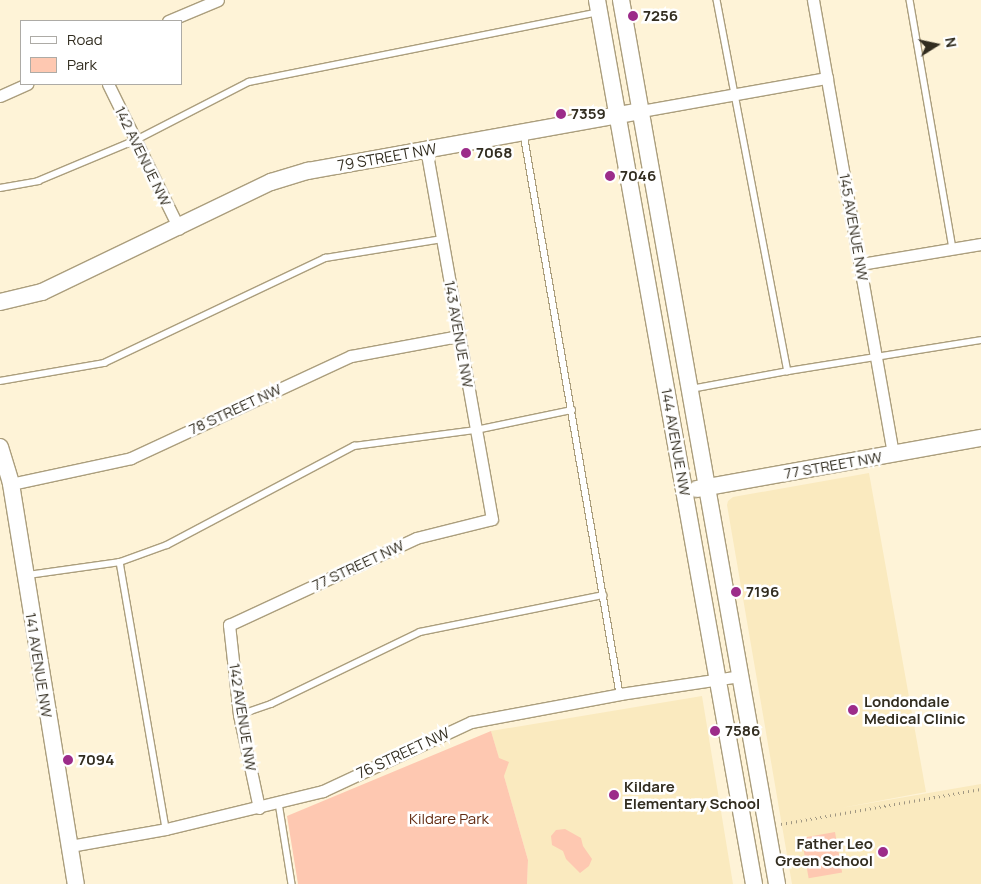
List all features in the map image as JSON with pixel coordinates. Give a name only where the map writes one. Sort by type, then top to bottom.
[{"type":"street","points":[[170,20],[218,0]]},
{"type":"street","name":"144 AVENUE NW","points":[[621,0],[777,884]]},
{"type":"street","name":"145 AVENUE NW","points":[[813,0],[893,454]]},
{"type":"street","name":"144 AVENUE NW","points":[[598,6],[754,884]]},
{"type":"street","name":"79 STREET NW","points":[[0,302],[42,292],[271,182],[308,171],[827,78]]},
{"type":"street","points":[[0,96],[25,85]]},
{"type":"street","name":"142 AVENUE NW","points":[[108,85],[178,228]]},
{"type":"street","name":"143 AVENUE NW","points":[[426,150],[492,519]]},
{"type":"street","points":[[861,264],[981,244]]},
{"type":"street","name":"78 STREET NW","points":[[11,484],[130,458],[351,356],[459,336]]},
{"type":"street","name":"77 STREET NW","points":[[685,491],[981,438]]},
{"type":"street","name":"141 AVENUE NW","points":[[0,447],[11,484],[24,576],[76,884]]},
{"type":"street","name":"77 STREET NW","points":[[229,625],[416,538],[492,519]]},
{"type":"street","name":"142 AVENUE NW","points":[[229,625],[240,715],[259,808]]},
{"type":"street","name":"76 STREET NW","points":[[70,846],[166,829],[323,791],[471,722],[620,694],[740,676]]},
{"type":"lane","points":[[718,0],[788,371]]},
{"type":"lane","points":[[910,0],[953,249]]},
{"type":"lane","points":[[0,188],[38,181],[136,140],[249,82],[598,6]]},
{"type":"lane","points":[[524,132],[620,694]]},
{"type":"lane","points":[[0,381],[104,363],[325,258],[442,239]]},
{"type":"lane","points":[[691,389],[788,371],[981,340]]},
{"type":"lane","points":[[24,576],[120,562],[167,545],[354,446],[476,430],[572,410]]},
{"type":"lane","points":[[120,562],[166,829]]},
{"type":"lane","points":[[240,715],[271,704],[420,632],[603,594]]},
{"type":"lane","points":[[278,803],[292,884]]},
{"type":"path","points":[[777,824],[981,789]]},
{"type":"shaded area","points":[[869,473],[926,792],[841,808],[981,784],[981,884],[792,884],[727,505],[728,501],[733,497]]},
{"type":"shaded area","name":"Kildare Elementary School","points":[[702,696],[733,884],[527,884],[528,860],[491,731]]},
{"type":"green space","name":"Kildare Park","points":[[491,731],[499,758],[509,762],[504,776],[528,860],[527,884],[298,884],[287,816]]},
{"type":"green space","points":[[565,829],[581,838],[583,846],[592,859],[589,866],[580,873],[566,859],[563,851],[552,845],[551,836],[556,830]]},
{"type":"green space","points":[[835,832],[842,872],[809,878],[802,838]]},
{"type":"place","name":"7256","points":[[633,16]]},
{"type":"place","name":"7359","points":[[561,114]]},
{"type":"place","name":"7068","points":[[466,153]]},
{"type":"place","name":"7046","points":[[610,176]]},
{"type":"place","name":"7196","points":[[736,592]]},
{"type":"place","name":"Londondale Medical Clinic","points":[[853,710]]},
{"type":"place","name":"7586","points":[[715,731]]},
{"type":"place","name":"7094","points":[[68,760]]},
{"type":"place","name":"Kildare Elementary School","points":[[614,795]]},
{"type":"place","name":"Father Leo Green School","points":[[883,852]]}]
